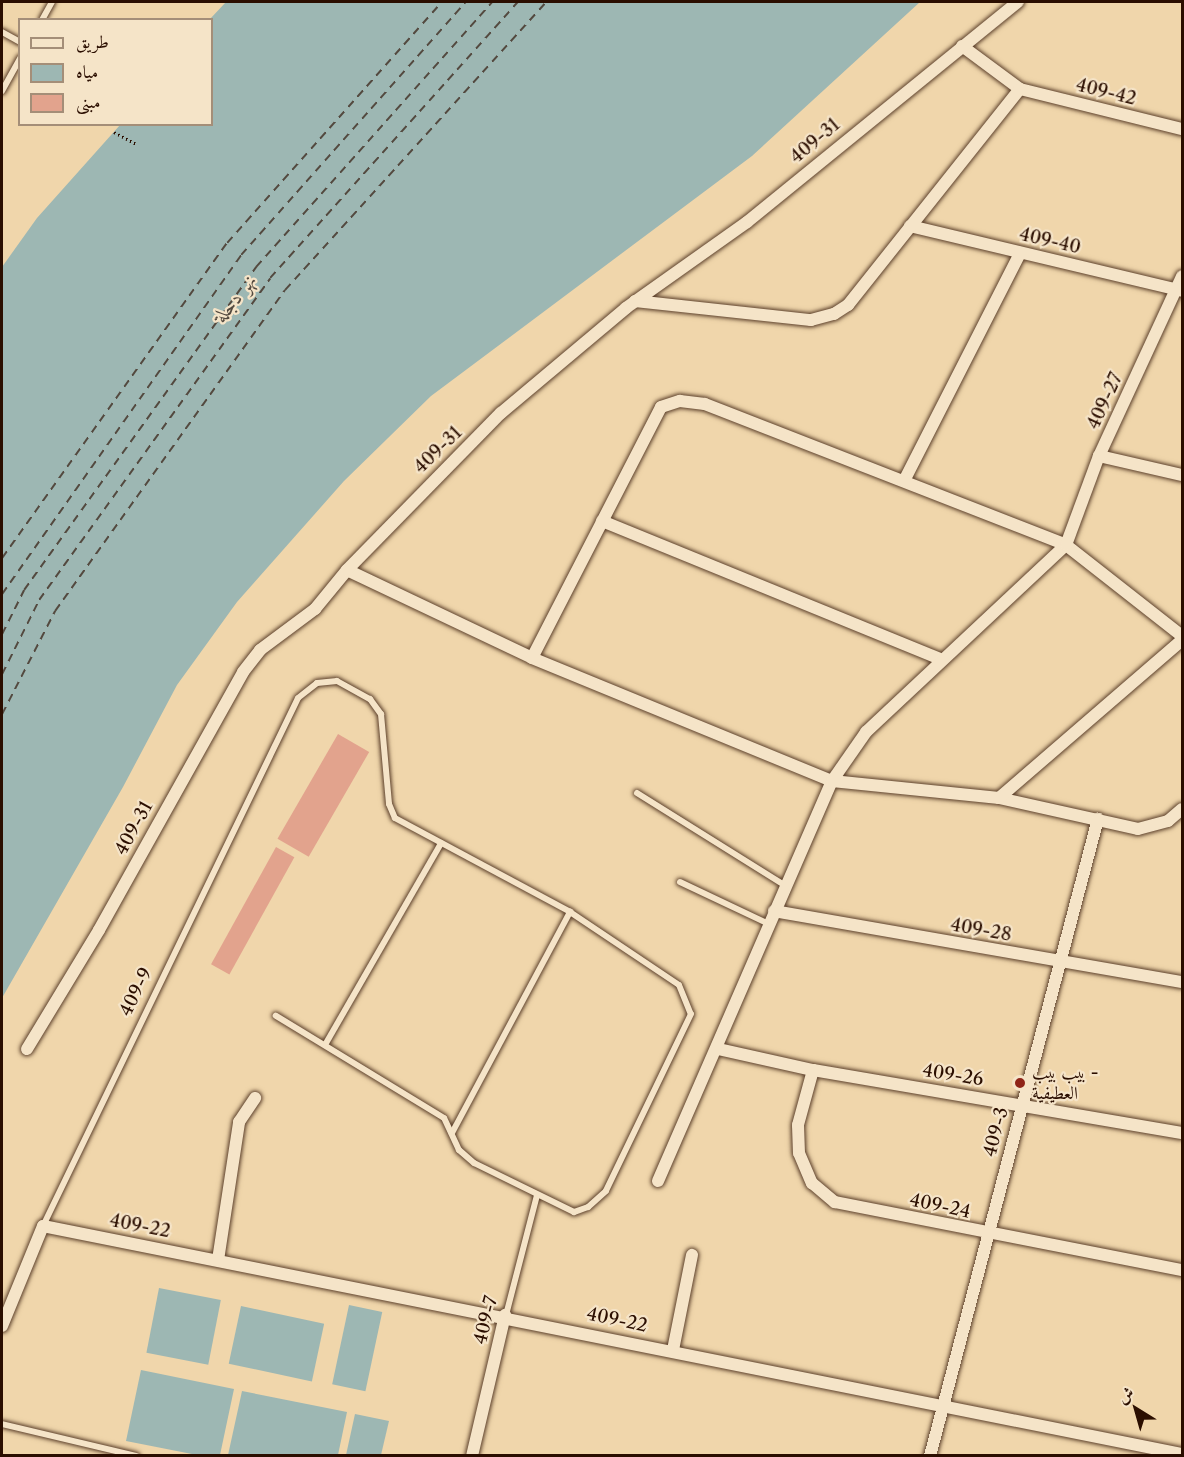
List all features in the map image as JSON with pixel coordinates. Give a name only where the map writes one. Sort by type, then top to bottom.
[{"type":"street","name":"409-31","points":[[27,1049],[99,930],[243,672],[260,650],[315,609],[346,570],[501,414],[635,301],[747,222],[1018,2]]},
{"type":"street","points":[[635,301],[811,320],[834,314],[848,305],[1020,89],[962,46]]},
{"type":"street","name":"409-42","points":[[1020,89],[1182,129]]},
{"type":"street","name":"409-40","points":[[910,226],[1179,291]]},
{"type":"street","points":[[904,479],[1020,253]]},
{"type":"street","name":"409-27","points":[[1066,544],[1100,456],[1179,291],[1182,276]]},
{"type":"street","points":[[531,658],[661,407],[680,401],[705,404],[904,479],[1066,544],[1182,638],[999,798]]},
{"type":"street","points":[[1100,456],[1182,475]]},
{"type":"street","points":[[602,521],[941,659]]},
{"type":"street","points":[[658,1180],[718,1049],[774,911],[832,782],[866,732],[941,659],[1066,544]]},
{"type":"street","points":[[346,570],[531,658],[832,782],[999,798],[1138,829],[1161,824],[1182,809]]},
{"type":"street","name":"409-3","points":[[930,1455],[1098,819]]},
{"type":"street","name":"409-28","points":[[774,911],[1182,982]]},
{"type":"street","name":"409-26","points":[[718,1049],[813,1070],[1182,1133]]},
{"type":"street","name":"409-24","points":[[813,1070],[798,1125],[799,1153],[812,1183],[835,1202],[988,1235],[1182,1270]]},
{"type":"street","points":[[218,1260],[239,1122],[255,1098]]},
{"type":"street","name":"409-22","points":[[43,1226],[506,1316],[1182,1454]]},
{"type":"street","name":"409-9","points":[[2,1326],[43,1226]]},
{"type":"street","points":[[673,1350],[692,1255]]},
{"type":"street","name":"409-7","points":[[472,1455],[506,1316]]},
{"type":"lane","points":[[43,18],[52,2]]},
{"type":"lane","points":[[2,32],[18,41]]},
{"type":"lane","points":[[2,91],[18,62]]},
{"type":"lane","name":"409-9","points":[[43,1226],[298,698],[317,683],[337,681],[370,699],[381,714],[389,804],[395,818],[441,843]]},
{"type":"lane","points":[[637,793],[786,886]]},
{"type":"lane","points":[[276,1016],[325,1045],[417,1099],[444,1118],[459,1150],[474,1163],[574,1212],[588,1207],[606,1191],[691,1014],[679,985],[570,912],[441,843],[325,1045]]},
{"type":"lane","points":[[680,882],[769,924]]},
{"type":"lane","points":[[452,1133],[570,912]]},
{"type":"lane","name":"409-7","points":[[506,1316],[537,1194]]},
{"type":"lane","points":[[2,1424],[136,1455]]},
{"type":"path","points":[[114,132],[137,144]]},
{"type":"water","name":"نهر دجلة","points":[[226,2],[920,2],[752,156],[431,396],[344,481],[237,602],[177,685],[123,787],[2,998],[2,267],[37,218],[119,126],[213,126],[213,18],[211,18]]},
{"type":"water","points":[[159,1288],[221,1300],[208,1365],[146,1353]]},
{"type":"water","points":[[349,1305],[382,1312],[365,1391],[332,1384]]},
{"type":"water","points":[[241,1306],[324,1324],[312,1381],[229,1364]]},
{"type":"water","points":[[141,1370],[234,1389],[220,1455],[197,1455],[126,1441]]},
{"type":"water","points":[[242,1391],[347,1412],[338,1455],[228,1455]]},
{"type":"water","points":[[355,1414],[389,1421],[381,1455],[346,1455]]},
{"type":"building","points":[[338,734],[369,752],[309,857],[278,839]]},
{"type":"building","points":[[276,847],[294,857],[229,974],[211,964]]},
{"type":"ferry route","points":[[2,558],[227,243],[442,2]]},
{"type":"ferry route","points":[[2,594],[241,255],[466,2]]},
{"type":"ferry route","points":[[2,634],[24,590],[256,267],[492,2]]},
{"type":"ferry route","points":[[2,674],[39,600],[270,278],[518,2]]},
{"type":"ferry route","points":[[2,714],[55,611],[285,290],[546,2]]},
{"type":"place","name":"بيب بيب - العطيفية","points":[[1020,1083]]}]
